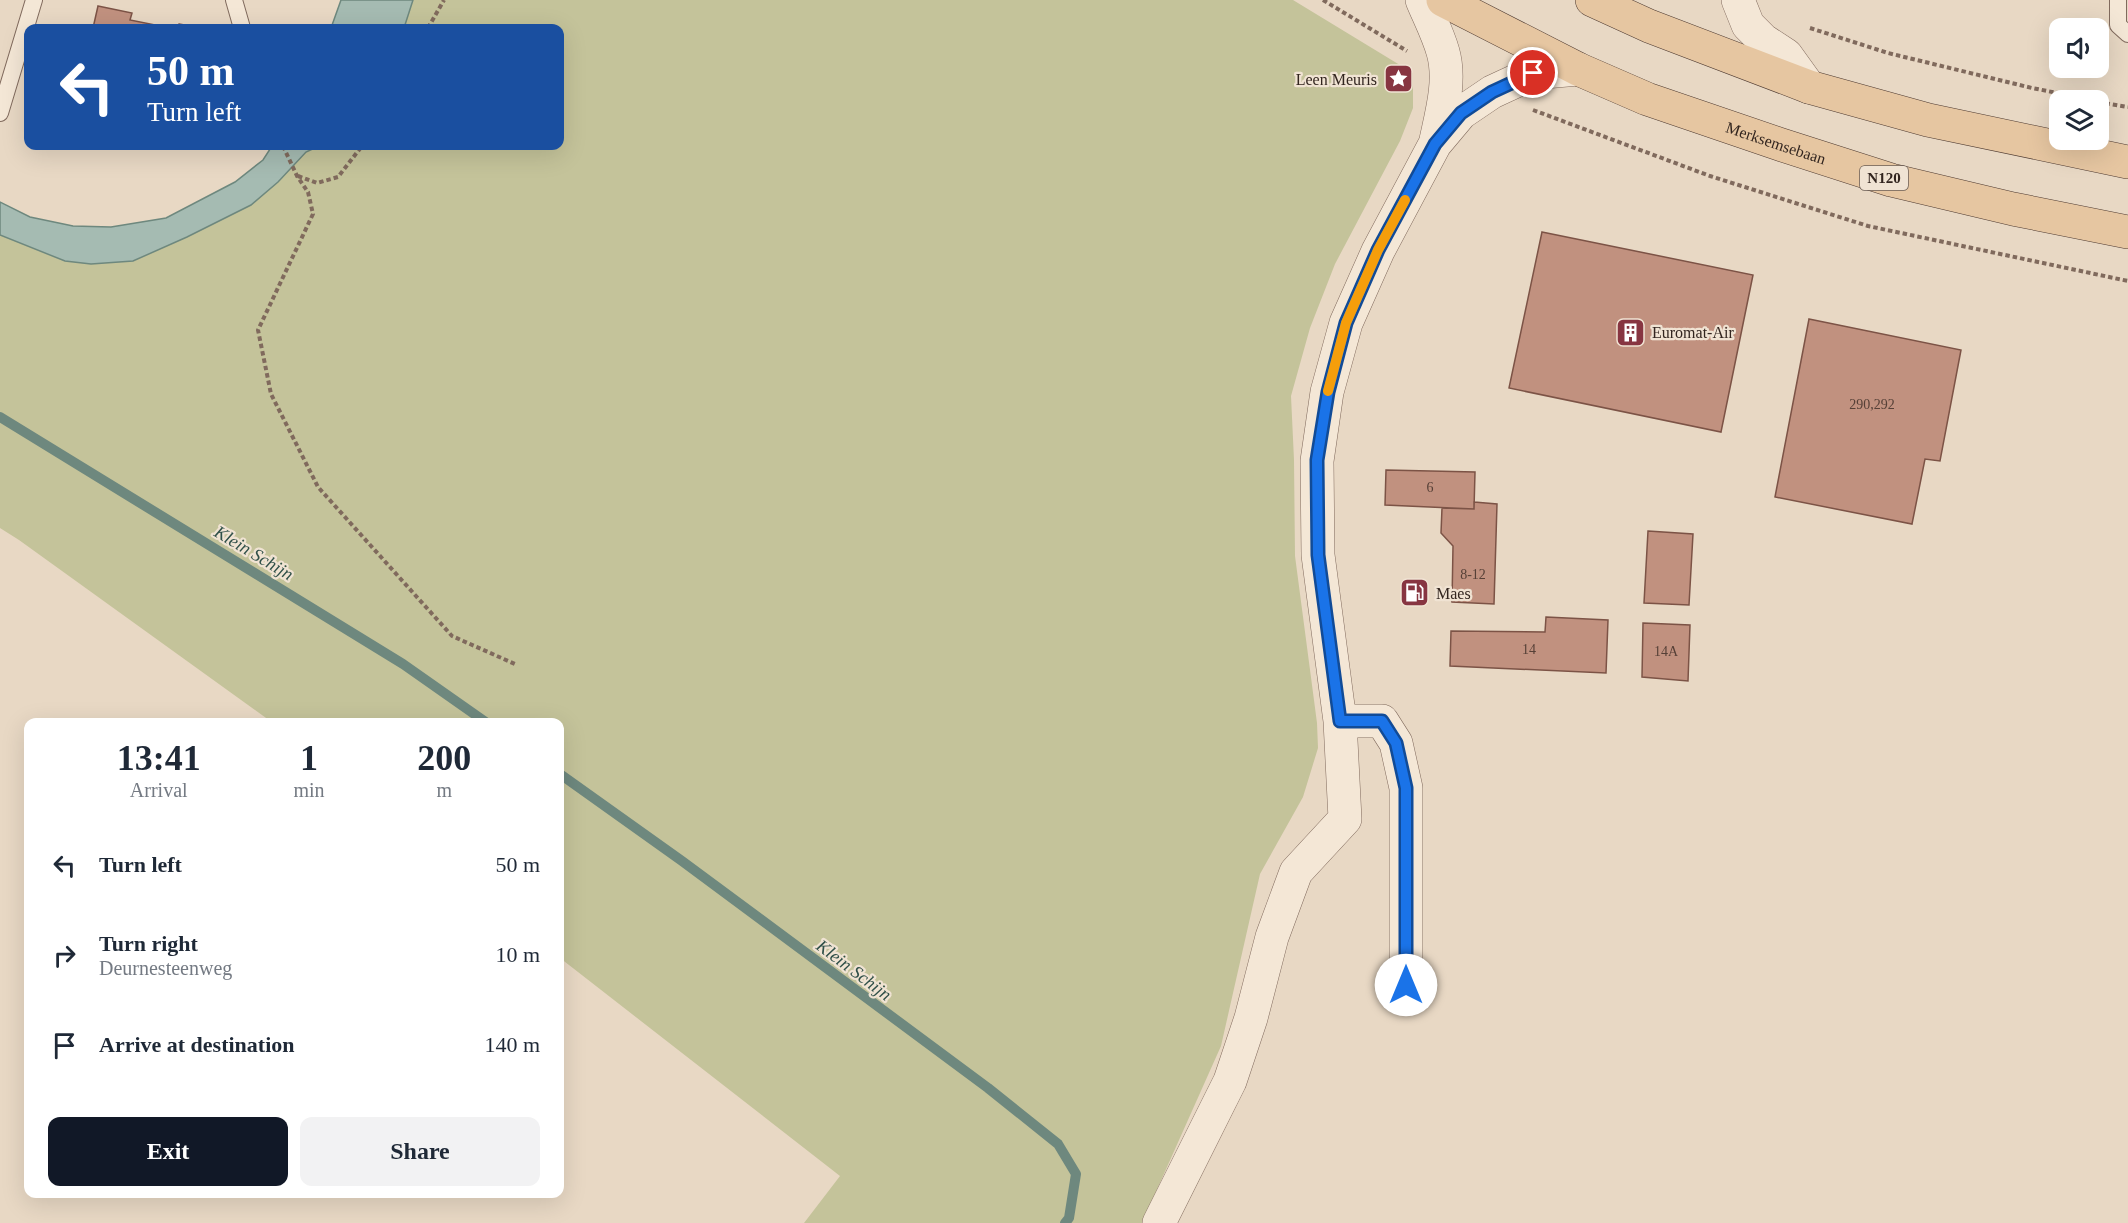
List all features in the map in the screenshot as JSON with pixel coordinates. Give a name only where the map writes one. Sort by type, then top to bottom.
[{"type":"main road","name":"Merksemsebaan","points":[[1443,0],[1578,69],[1647,99],[1779,144],[1891,180],[2013,209],[2128,232]]},
{"type":"main road","points":[[1592,0],[1659,30],[1809,87],[1928,120],[2128,162]]},
{"type":"street","points":[[1422,0],[1443,52],[1446,71],[1443,106],[1435,144]]},
{"type":"street","points":[[1738,0],[1748,25],[1763,40],[1786,55],[1809,87]]},
{"type":"street","points":[[1159,1223],[1230,1081],[1251,1018],[1272,937],[1296,872],[1345,819],[1340,721],[1318,555],[1317,460],[1328,392],[1346,323],[1378,250],[1435,144],[1461,113],[1492,92],[1533,73],[1578,69]]},
{"type":"street","points":[[1340,721],[1382,721],[1396,743],[1406,788],[1406,985]]},
{"type":"lane","points":[[27,24],[34,0]]},
{"type":"lane","points":[[234,0],[241,24]]},
{"type":"lane","points":[[2118,0],[2118,25],[2128,34]]},
{"type":"lane","points":[[0,113],[24,33]]},
{"type":"path","points":[[430,24],[444,0]]},
{"type":"path","points":[[1323,0],[1409,53]]},
{"type":"path","points":[[1801,25],[1888,53],[2049,91]]},
{"type":"path","points":[[2109,104],[2128,107]]},
{"type":"path","points":[[1529,108],[1710,176],[1868,226],[2128,281]]},
{"type":"path","points":[[285,150],[297,176],[308,192],[313,214],[258,330],[271,394],[318,487],[452,636],[515,664]]},
{"type":"path","points":[[297,176],[317,183],[338,177],[359,150]]},
{"type":"green space","points":[[413,0],[1293,0],[1413,73],[1413,108],[1400,141],[1335,264],[1310,328],[1291,396],[1295,556],[1317,723],[1318,748],[1303,797],[1260,874],[1221,1046],[1142,1223],[804,1223],[840,1176],[564,961],[564,718],[266,718],[0,528],[0,235],[65,261],[162,247],[251,205],[310,150],[564,150],[564,24],[405,24]]},
{"type":"shaded area","points":[[341,0],[413,0],[405,24],[332,24]]},
{"type":"shaded area","points":[[269,150],[310,150],[251,205],[133,261],[91,264],[65,261],[0,235],[0,202],[30,217],[73,226],[111,227],[166,218],[235,182],[263,160]]},
{"type":"building","points":[[98,6],[132,13],[130,20],[150,24],[94,24]]},
{"type":"building","name":"Euromat-Air","points":[[1542,232],[1753,275],[1721,432],[1509,388]]},
{"type":"building","points":[[1809,319],[1961,350],[1940,461],[1925,459],[1912,524],[1775,497]]},
{"type":"building","points":[[1386,470],[1475,472],[1474,509],[1385,505]]},
{"type":"building","points":[[1474,502],[1497,504],[1494,604],[1452,602],[1453,546],[1441,533],[1442,508],[1474,509]]},
{"type":"building","points":[[1648,531],[1693,534],[1689,605],[1644,603]]},
{"type":"building","points":[[1546,617],[1608,620],[1606,673],[1450,666],[1451,631],[1545,632]]},
{"type":"building","points":[[1643,623],[1690,625],[1688,681],[1642,677]]},
{"type":"waterway","name":"Klein Schijn","points":[[0,417],[403,664],[480,718]]},
{"type":"waterway","name":"Klein Schijn","points":[[564,777],[682,861],[988,1088],[1058,1144],[1076,1174],[1069,1218],[1065,1223]]},
{"type":"slow traffic","points":[[1328,391],[1346,323],[1378,250],[1405,200]]},
{"type":"place","name":"Leen Meuris","points":[[1398,79]]},
{"type":"place","name":"Euromat-Air","points":[[1631,332]]},
{"type":"place","name":"Maes","points":[[1415,593]]},
{"type":"route","points":[[1406,985],[1406,788],[1396,743],[1382,721],[1340,721],[1318,555],[1317,460],[1328,392],[1346,323],[1378,250],[1435,144],[1461,113],[1492,92],[1533,73]]}]
